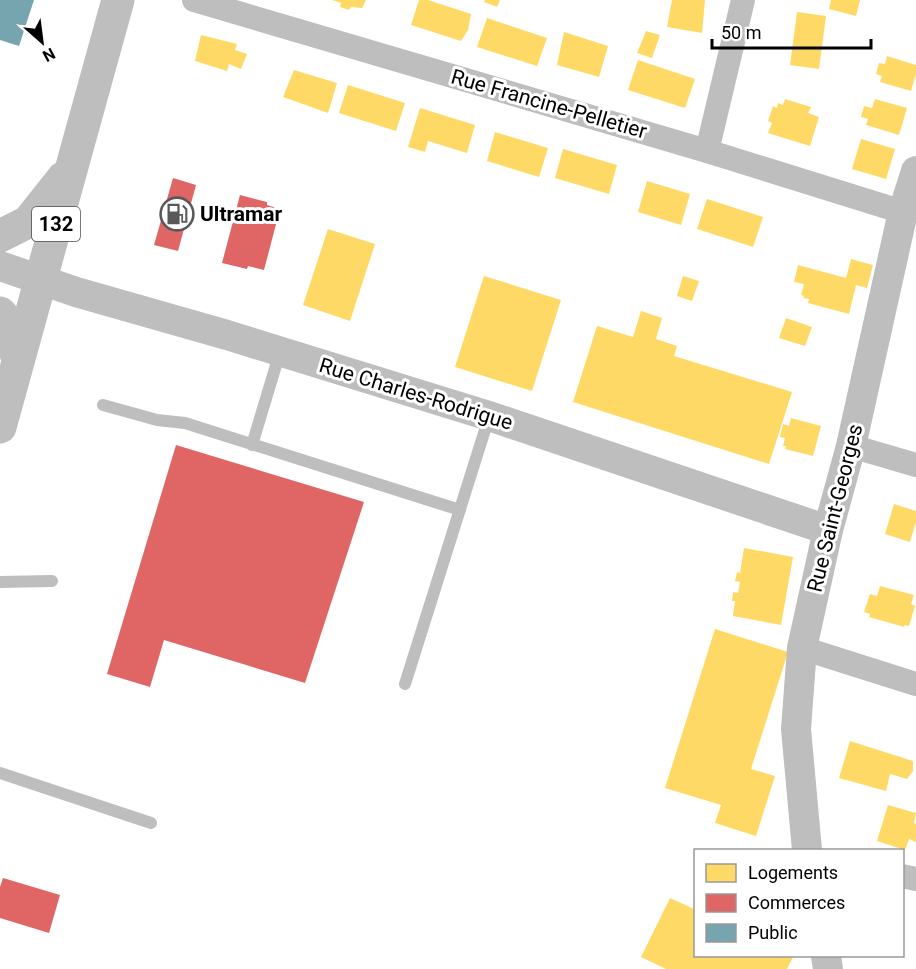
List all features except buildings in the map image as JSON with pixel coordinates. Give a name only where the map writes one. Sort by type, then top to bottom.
[{"type":"main road","name":"132","points":[[0,427],[118,0]]},
{"type":"main road","points":[[0,236],[28,222],[71,168]]},
{"type":"main road","points":[[0,313],[18,359]]},
{"type":"street","name":"Rue Francine-Pelletier","points":[[194,0],[707,151],[903,212]]},
{"type":"street","points":[[707,151],[743,0]]},
{"type":"street","name":"Rue Saint-Georges","points":[[807,849],[796,729],[802,648],[828,530],[851,446],[903,212],[916,171]]},
{"type":"street","name":"Rue Charles-Rodrigue","points":[[0,266],[489,416],[828,530]]},
{"type":"street","points":[[851,446],[916,465]]},
{"type":"street","points":[[802,648],[916,684]]},
{"type":"lane","points":[[252,445],[280,352]]},
{"type":"lane","points":[[103,405],[157,420],[185,423],[460,510]]},
{"type":"lane","points":[[405,684],[489,416]]},
{"type":"lane","points":[[0,582],[52,581]]},
{"type":"lane","points":[[0,773],[151,823]]},
{"type":"place","name":"Ultramar","points":[[177,214]]}]
